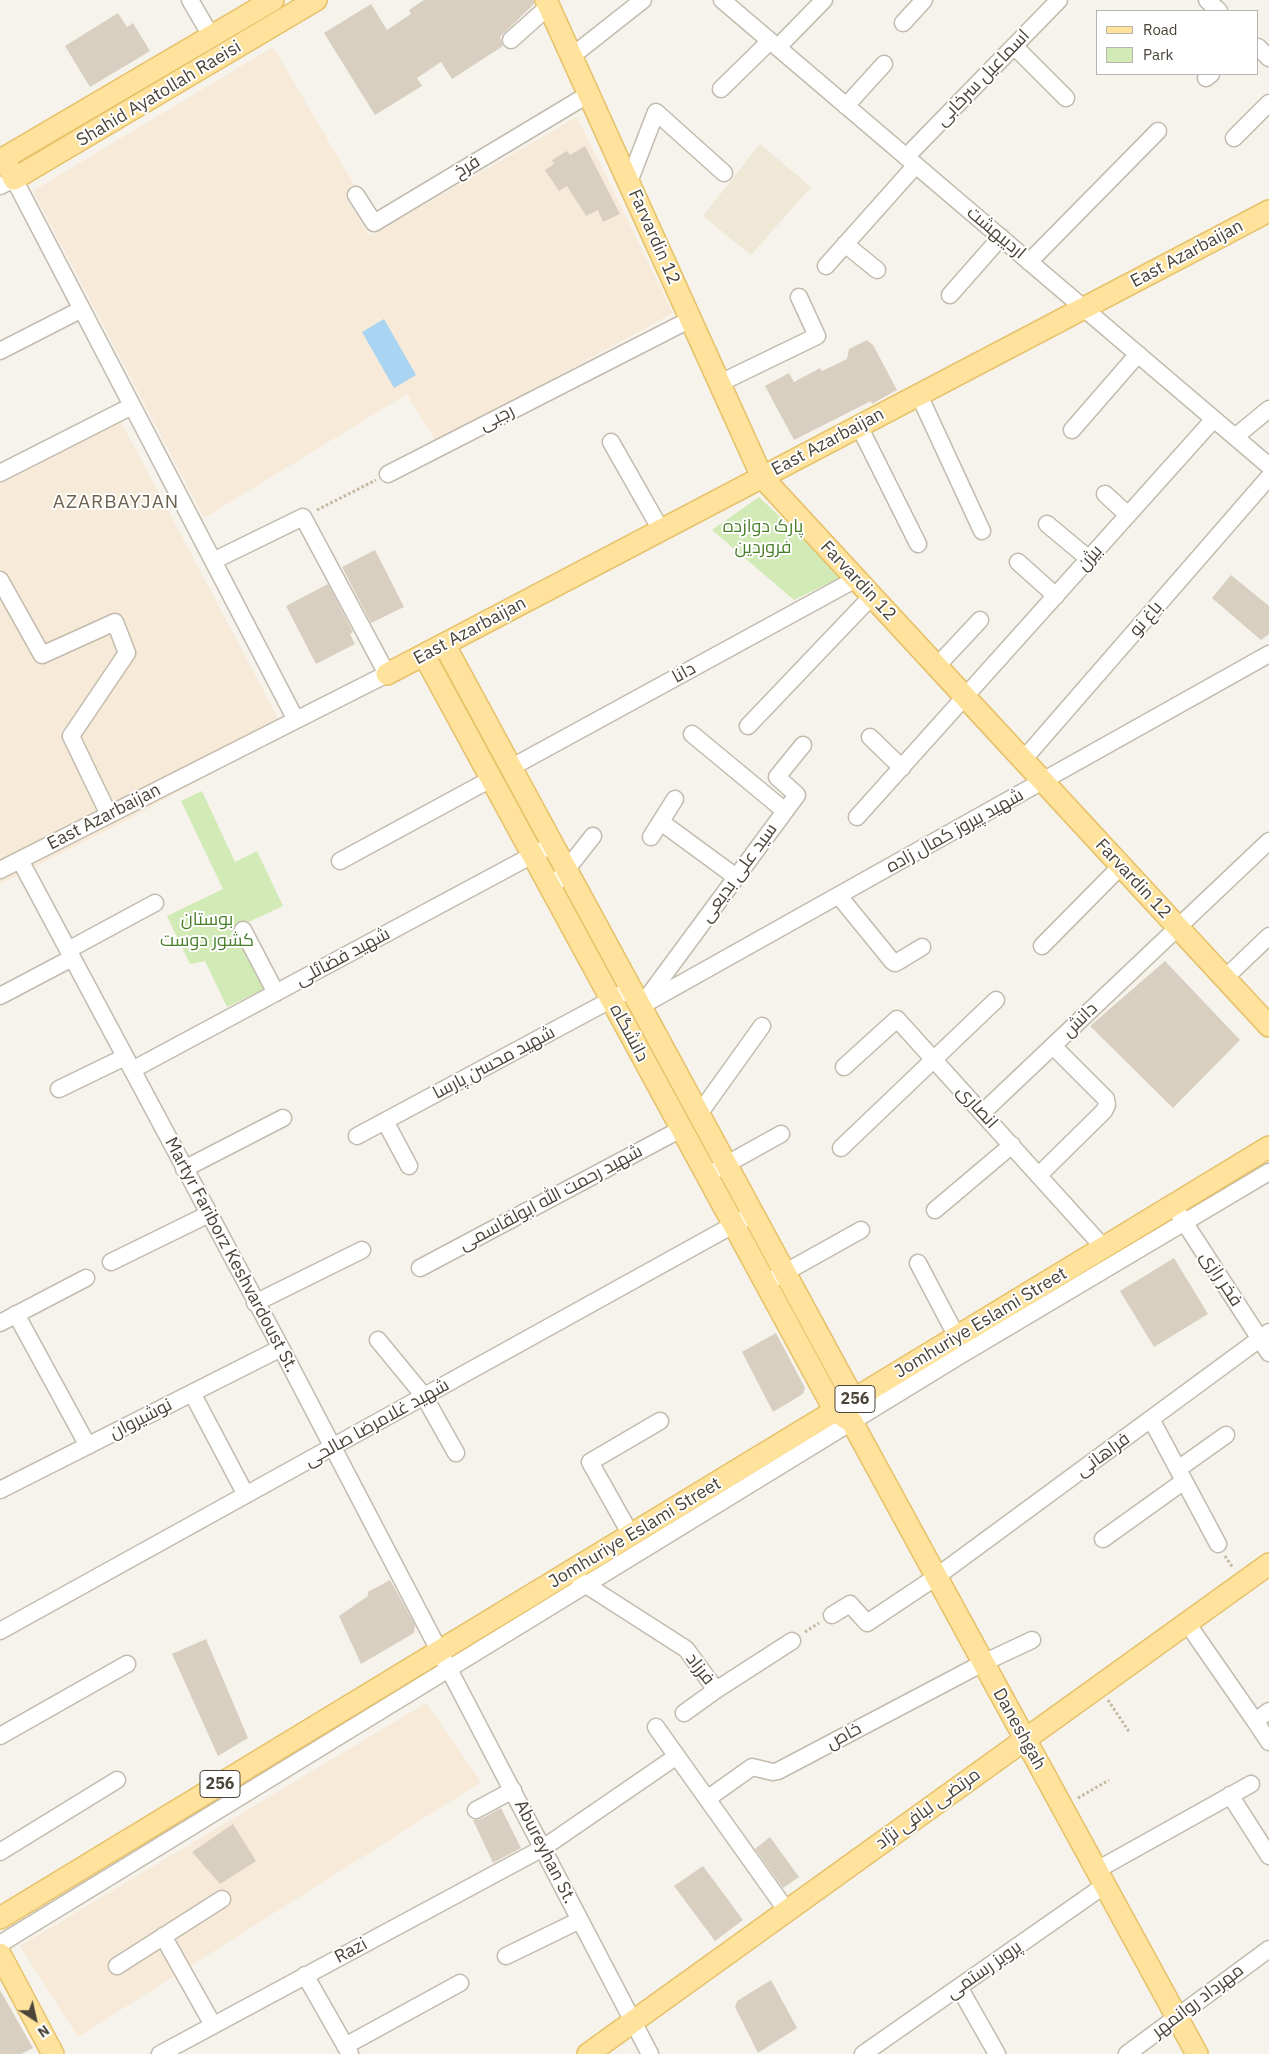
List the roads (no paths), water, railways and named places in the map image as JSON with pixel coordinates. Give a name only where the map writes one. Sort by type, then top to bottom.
[{"type":"main road","name":"Shahid Ayatollah Raeisi","points":[[1,156],[273,0]]},
{"type":"main road","name":"Shahid Ayatollah Raeisi","points":[[7,183],[316,0]]},
{"type":"main road","name":"Farvardin 12","points":[[548,3],[762,477],[1269,1026]]},
{"type":"main road","points":[[1,156],[7,183]]},
{"type":"main road","name":"East Azarbaijan","points":[[387,674],[1269,211]]},
{"type":"main road","name":"دانشگاه","points":[[444,644],[854,1400]]},
{"type":"main road","name":"دانشگاه","points":[[424,655],[765,1284],[843,1417]]},
{"type":"main road","points":[[491,779],[512,767]]},
{"type":"main road","points":[[616,1009],[636,997]]},
{"type":"main road","points":[[681,1129],[699,1114]]},
{"type":"main road","name":"Jomhuriye Eslami Street","points":[[0,1918],[445,1660],[568,1573],[631,1535],[843,1417],[854,1400],[1104,1248],[1179,1214],[1269,1148]]},
{"type":"main road","name":"Daneshgah","points":[[843,1417],[936,1577],[1197,2054]]},
{"type":"main road","name":"مرتضی لبافی نژاد","points":[[588,2054],[1269,1564]]},
{"type":"main road","points":[[0,1954],[53,2054]]},
{"type":"street","points":[[190,0],[211,36]]},
{"type":"street","points":[[572,56],[643,0]]},
{"type":"street","points":[[721,89],[824,0]]},
{"type":"street","points":[[903,23],[924,0]]},
{"type":"street","name":"اسماعیل سرخابی","points":[[826,266],[911,161],[1014,46],[1059,0]]},
{"type":"street","points":[[1207,0],[1218,10]]},
{"type":"street","name":"اردیبهشت","points":[[725,1],[1269,466]]},
{"type":"street","points":[[511,40],[548,3]]},
{"type":"street","points":[[1014,46],[1066,98]]},
{"type":"street","points":[[1259,48],[1269,58]]},
{"type":"street","points":[[846,106],[884,64]]},
{"type":"street","name":"فرخ","points":[[356,195],[374,223],[589,94]]},
{"type":"street","points":[[1234,138],[1269,103]]},
{"type":"street","points":[[629,182],[656,112],[724,173]]},
{"type":"street","points":[[1029,262],[1158,131]]},
{"type":"street","points":[[7,183],[82,309],[296,720]]},
{"type":"street","points":[[950,295],[1001,237]]},
{"type":"street","points":[[845,244],[877,270]]},
{"type":"street","points":[[720,383],[817,336],[799,297]]},
{"type":"street","points":[[0,351],[82,309]]},
{"type":"street","name":"رجبی","points":[[388,474],[691,319]]},
{"type":"street","points":[[1072,430],[1138,354]]},
{"type":"street","points":[[919,395],[982,531]]},
{"type":"street","points":[[0,473],[132,406]]},
{"type":"street","points":[[1235,437],[1269,409]]},
{"type":"street","name":"بیژن","points":[[857,817],[1214,419]]},
{"type":"street","points":[[859,426],[918,544]]},
{"type":"street","points":[[612,442],[661,530]]},
{"type":"street","name":"باغ نو","points":[[1023,760],[1269,477]]},
{"type":"street","points":[[1105,494],[1128,515]]},
{"type":"street","points":[[213,562],[302,517],[387,674]]},
{"type":"street","points":[[1048,524],[1089,559]]},
{"type":"street","points":[[1018,562],[1056,596]]},
{"type":"street","name":"دانا","points":[[512,767],[856,579]]},
{"type":"street","points":[[0,580],[42,655],[116,622],[128,653],[72,736],[109,815]]},
{"type":"street","points":[[748,726],[872,596]]},
{"type":"street","points":[[937,666],[980,620]]},
{"type":"street","name":"شهید پیروز کمال زاده","points":[[636,997],[839,896],[1269,654]]},
{"type":"street","name":"East Azarbaijan","points":[[0,870],[387,674]]},
{"type":"street","points":[[692,734],[785,811]]},
{"type":"street","points":[[870,737],[902,768]]},
{"type":"street","name":"سید علی بدیعی","points":[[636,997],[736,877],[797,795],[777,777],[803,745]]},
{"type":"street","points":[[340,861],[491,779]]},
{"type":"street","points":[[651,837],[675,799]]},
{"type":"street","points":[[661,822],[736,877]]},
{"type":"street","points":[[551,890],[592,836]]},
{"type":"street","name":"دانش","points":[[982,1113],[1269,841]]},
{"type":"street","name":"شهید فضائلی","points":[[59,1089],[128,1064],[276,993],[553,843]]},
{"type":"street","name":"Martyr Fariborz Keshvardoust St.","points":[[20,860],[281,1348],[445,1660]]},
{"type":"street","points":[[1042,946],[1121,866]]},
{"type":"street","points":[[839,896],[895,963],[922,947]]},
{"type":"street","points":[[0,996],[155,903]]},
{"type":"street","points":[[243,930],[276,993]]},
{"type":"street","points":[[1225,978],[1269,936]]},
{"type":"street","points":[[841,1148],[996,1000]]},
{"type":"street","name":"شهید محسن پارسا","points":[[357,1136],[616,1009]]},
{"type":"street","name":"انصاری","points":[[844,1067],[897,1019],[1104,1248]]},
{"type":"street","points":[[699,1114],[762,1026]]},
{"type":"street","points":[[1039,1175],[1104,1112],[1107,1105],[1106,1099],[1053,1046]]},
{"type":"street","points":[[184,1169],[283,1118]]},
{"type":"street","points":[[385,1121],[409,1166]]},
{"type":"street","name":"شهید رحمت الله ابولقاسمی","points":[[420,1268],[681,1129]]},
{"type":"street","points":[[706,1175],[781,1134]]},
{"type":"street","points":[[935,1210],[1012,1145]]},
{"type":"street","points":[[0,1944],[445,1660],[587,1586],[843,1417],[1179,1214],[1269,1172]]},
{"type":"street","points":[[111,1262],[209,1214]]},
{"type":"street","name":"شهید غلامرضا صالحی","points":[[0,1631],[753,1214]]},
{"type":"street","name":"فخر رازی","points":[[1179,1214],[1266,1342]]},
{"type":"street","points":[[765,1284],[860,1230]]},
{"type":"street","points":[[256,1303],[362,1250]]},
{"type":"street","points":[[918,1263],[958,1337]]},
{"type":"street","points":[[0,1323],[86,1278]]},
{"type":"street","points":[[16,1314],[88,1446]]},
{"type":"street","points":[[378,1340],[424,1396],[456,1453]]},
{"type":"street","name":"فراهانی","points":[[832,1615],[850,1604],[867,1623],[936,1577],[1151,1420],[1266,1342]]},
{"type":"street","name":"نوشیروان","points":[[0,1490],[281,1348]]},
{"type":"street","points":[[192,1393],[246,1495]]},
{"type":"street","points":[[1151,1420],[1218,1544]]},
{"type":"street","points":[[631,1535],[590,1462],[660,1422]]},
{"type":"street","points":[[1103,1539],[1226,1435]]},
{"type":"street","name":"فرزاد","points":[[568,1573],[686,1649],[716,1690],[792,1641]]},
{"type":"street","points":[[1187,1623],[1269,1742]]},
{"type":"street","name":"خاص","points":[[707,1799],[752,1767],[773,1772],[778,1771],[983,1663],[1032,1640]]},
{"type":"street","name":"Abureyhan St.","points":[[445,1660],[650,2054]]},
{"type":"street","points":[[0,1736],[127,1664]]},
{"type":"street","points":[[684,1713],[716,1690]]},
{"type":"street","points":[[1255,1721],[1269,1711]]},
{"type":"street","points":[[656,1727],[787,1911]]},
{"type":"street","name":"Razi","points":[[168,2052],[213,2025],[543,1848],[676,1756]]},
{"type":"street","points":[[0,1852],[117,1780]]},
{"type":"street","name":"پرویز رستمی","points":[[863,2054],[959,1987],[1101,1878],[1230,1795],[1251,1784]]},
{"type":"street","points":[[476,1810],[513,1790]]},
{"type":"street","points":[[1230,1795],[1269,1856]]},
{"type":"street","points":[[117,1966],[222,1899]]},
{"type":"street","points":[[506,1956],[580,1920]]},
{"type":"street","points":[[163,1936],[213,2025]]},
{"type":"street","name":"مهرداد روانمهر","points":[[1127,2054],[1269,1949]]},
{"type":"street","points":[[305,1976],[348,2050],[460,1983]]},
{"type":"street","points":[[959,1987],[997,2054]]},
{"type":"water","points":[[384,319],[416,375],[394,388],[362,332]]},
{"type":"district","name":"AZARBAYJAN","points":[[116,503]]},
{"type":"park label","name":"پارک دوازده فروردین","points":[[763,537]]},
{"type":"park label","name":"بوستان کشور دوست","points":[[207,930]]}]
